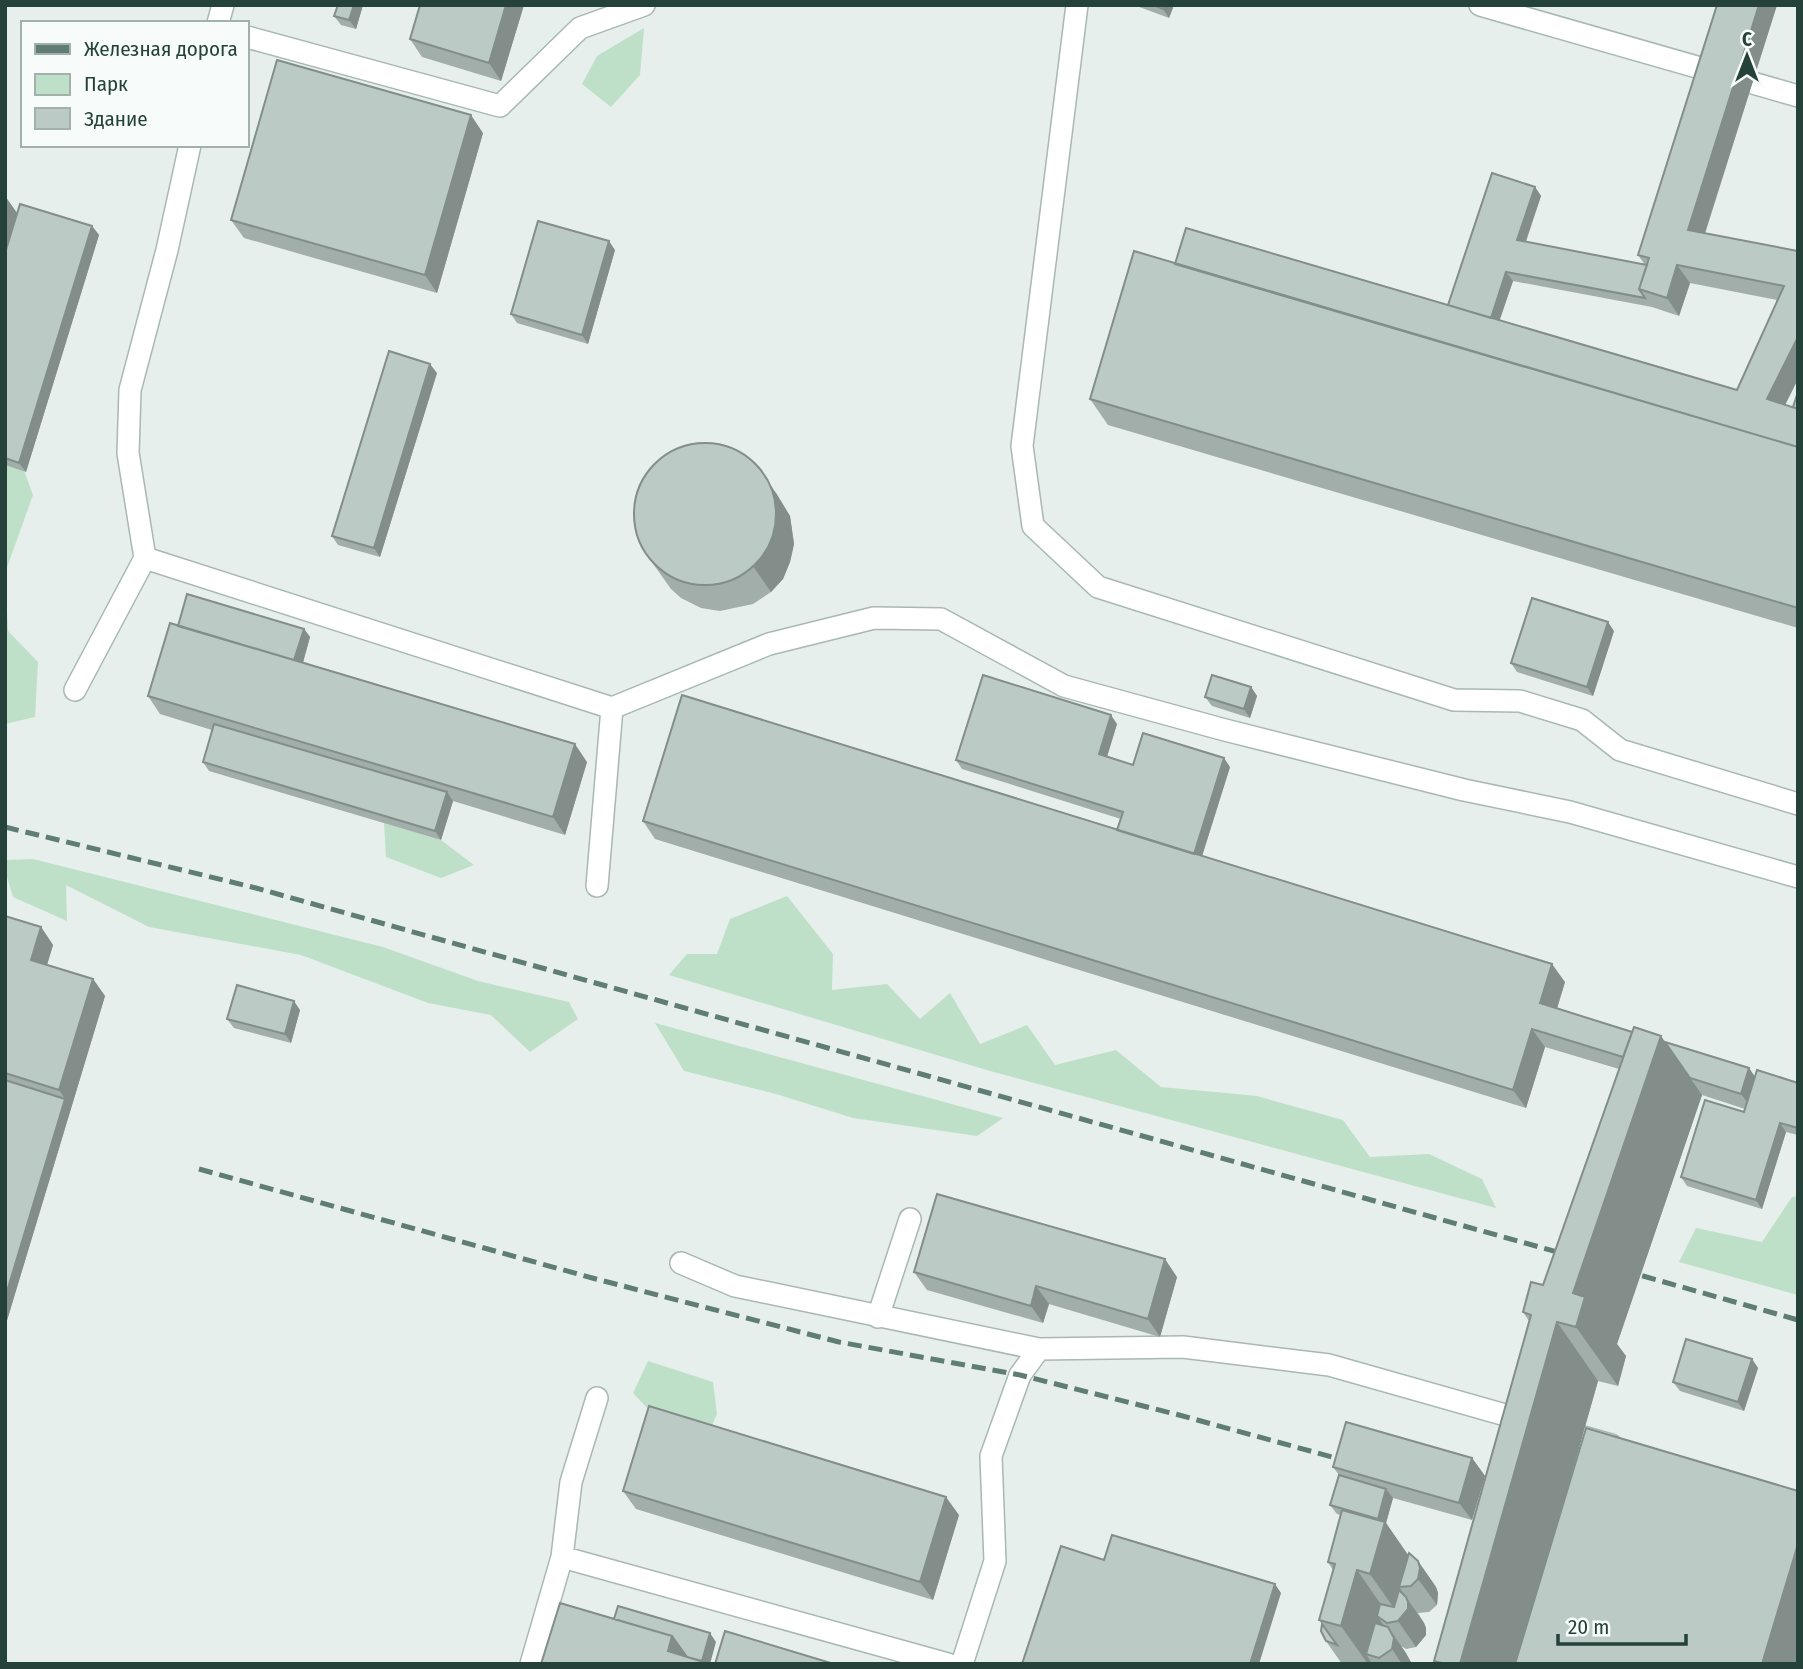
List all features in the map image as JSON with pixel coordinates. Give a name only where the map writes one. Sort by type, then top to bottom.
[{"type":"lane","points":[[248,37],[500,106],[580,28],[644,5]]},
{"type":"lane","points":[[1077,5],[1022,446],[1033,526],[1098,587],[1454,700],[1520,701],[1582,720],[1620,750],[1798,804]]},
{"type":"lane","points":[[1479,5],[1798,96]]},
{"type":"lane","points":[[75,690],[145,558],[128,453],[130,390],[167,250],[190,147]]},
{"type":"lane","points":[[145,558],[612,708],[769,644],[874,618],[941,619],[1064,686],[1371,767],[1570,812],[1798,877]]},
{"type":"lane","points":[[597,886],[612,708]]},
{"type":"lane","points":[[878,1317],[910,1219]]},
{"type":"lane","points":[[681,1263],[735,1286],[1039,1349],[1183,1347],[1329,1365],[1637,1453]]},
{"type":"lane","points":[[962,1664],[995,1561],[991,1456],[1020,1375],[1039,1349]]},
{"type":"lane","points":[[531,1664],[562,1557],[571,1482],[597,1398]]},
{"type":"lane","points":[[562,1557],[948,1664]]},
{"type":"green space","points":[[644,28],[640,75],[611,107],[582,84],[597,56]]},
{"type":"green space","points":[[18,454],[33,495],[5,573],[5,459]]},
{"type":"green space","points":[[5,574],[8,631],[38,662],[35,717],[5,724]]},
{"type":"green space","points":[[384,823],[441,840],[474,865],[441,878],[386,857]]},
{"type":"green space","points":[[33,859],[383,947],[478,981],[569,1002],[578,1019],[530,1052],[491,1015],[428,1003],[301,955],[149,927],[66,885],[67,921],[13,897],[5,870],[5,860]]},
{"type":"green space","points":[[787,896],[833,954],[832,990],[887,984],[920,1019],[950,993],[980,1044],[1027,1025],[1055,1065],[1116,1050],[1161,1087],[1257,1096],[1343,1120],[1370,1157],[1429,1154],[1482,1179],[1496,1208],[990,1071],[669,975],[687,954],[717,954],[730,919]]},
{"type":"green space","points":[[655,1023],[1003,1118],[977,1136],[853,1118],[776,1094],[684,1071]]},
{"type":"green space","points":[[1798,1196],[1798,1295],[1679,1262],[1696,1228],[1762,1242],[1792,1197]]},
{"type":"green space","points":[[648,1361],[713,1382],[717,1414],[707,1437],[662,1424],[633,1393]]},
{"type":"building","points":[[338,5],[354,5],[349,20],[334,16]]},
{"type":"building","points":[[420,5],[506,5],[489,63],[410,39]]},
{"type":"building","points":[[1717,5],[1759,5],[1688,230],[1798,251],[1798,337],[1767,399],[1798,409],[1798,447],[1175,264],[1186,228],[1737,390],[1784,286],[1677,265],[1667,298],[1639,289],[1649,258],[1638,255]]},
{"type":"building","points":[[277,60],[471,115],[425,275],[231,220]]},
{"type":"building","points":[[1492,173],[1535,187],[1517,240],[1647,265],[1639,289],[1645,298],[1506,272],[1491,318],[1448,305]]},
{"type":"building","points":[[20,204],[92,226],[19,463],[5,458],[5,253]]},
{"type":"building","points":[[538,221],[609,241],[582,335],[511,314]]},
{"type":"building","points":[[1134,251],[1798,447],[1798,608],[1090,399]]},
{"type":"building","points":[[389,351],[430,364],[374,548],[332,536]]},
{"type":"building","points":[[1798,392],[1798,409],[1793,407]]},
{"type":"building","points":[[705,443],[732,449],[755,464],[770,487],[776,514],[770,541],[755,564],[732,579],[705,585],[678,579],[655,564],[640,541],[634,514],[640,487],[655,464],[678,449]]},
{"type":"building","points":[[187,594],[304,629],[294,660],[178,626]]},
{"type":"building","points":[[1532,598],[1608,622],[1587,687],[1511,663]]},
{"type":"building","points":[[170,623],[575,744],[553,817],[148,696]]},
{"type":"building","points":[[983,675],[1111,715],[1099,754],[1133,765],[1143,733],[1224,758],[1194,854],[1117,830],[1123,812],[956,760]]},
{"type":"building","points":[[1212,675],[1251,687],[1244,709],[1205,697]]},
{"type":"building","points":[[682,695],[1552,964],[1540,1003],[1632,1032],[1623,1057],[1532,1029],[1513,1090],[643,821]]},
{"type":"building","points":[[214,724],[447,792],[435,831],[203,762]]},
{"type":"building","points":[[5,916],[41,927],[31,960],[93,979],[59,1090],[5,1073]]},
{"type":"building","points":[[237,985],[294,1001],[285,1034],[227,1019]]},
{"type":"building","points":[[1634,1027],[1661,1036],[1573,1293],[1585,1297],[1576,1327],[1557,1322],[1460,1664],[1434,1661],[1531,1315],[1523,1312],[1531,1282],[1543,1285]]},
{"type":"building","points":[[1665,1042],[1749,1068],[1741,1094],[1690,1078]]},
{"type":"building","points":[[1757,1070],[1798,1083],[1798,1128],[1780,1123],[1756,1200],[1681,1177],[1705,1100],[1744,1112]]},
{"type":"building","points":[[5,1080],[65,1099],[5,1298]]},
{"type":"building","points":[[937,1194],[1165,1259],[1148,1319],[1036,1286],[1031,1306],[914,1272]]},
{"type":"building","points":[[1686,1339],[1752,1359],[1738,1402],[1673,1382]]},
{"type":"building","points":[[649,1406],[946,1497],[920,1582],[623,1491]]},
{"type":"building","points":[[1346,1422],[1472,1458],[1459,1503],[1333,1467]]},
{"type":"building","points":[[1586,1428],[1798,1491],[1798,1544],[1762,1664],[1515,1664]]},
{"type":"building","points":[[1339,1475],[1386,1489],[1378,1519],[1330,1505]]},
{"type":"building","points":[[1342,1510],[1385,1522],[1370,1574],[1357,1570],[1341,1626],[1319,1620],[1335,1564],[1328,1562]]},
{"type":"building","points":[[1112,1535],[1275,1584],[1250,1664],[1022,1664],[1061,1546],[1104,1560]]},
{"type":"building","points":[[1409,1553],[1418,1561],[1418,1579],[1411,1586],[1399,1587]]},
{"type":"building","points":[[1399,1590],[1406,1597],[1408,1609],[1398,1621],[1387,1623],[1377,1616],[1380,1604],[1394,1607]]},
{"type":"building","points":[[560,1603],[672,1636],[668,1651],[710,1664],[541,1664]]},
{"type":"building","points":[[618,1606],[710,1633],[702,1661],[687,1657],[672,1636],[614,1619]]},
{"type":"building","points":[[1375,1623],[1388,1627],[1394,1638],[1392,1649],[1379,1658],[1366,1654]]},
{"type":"building","points":[[1322,1624],[1337,1645],[1326,1641],[1321,1631]]},
{"type":"building","points":[[725,1631],[834,1664],[715,1664]]},
{"type":"railway","points":[[5,827],[256,888],[1575,1257]]},
{"type":"railway","points":[[199,1169],[596,1279],[839,1342],[1020,1375],[1354,1463]]},
{"type":"railway","points":[[1622,1270],[1798,1320]]}]
